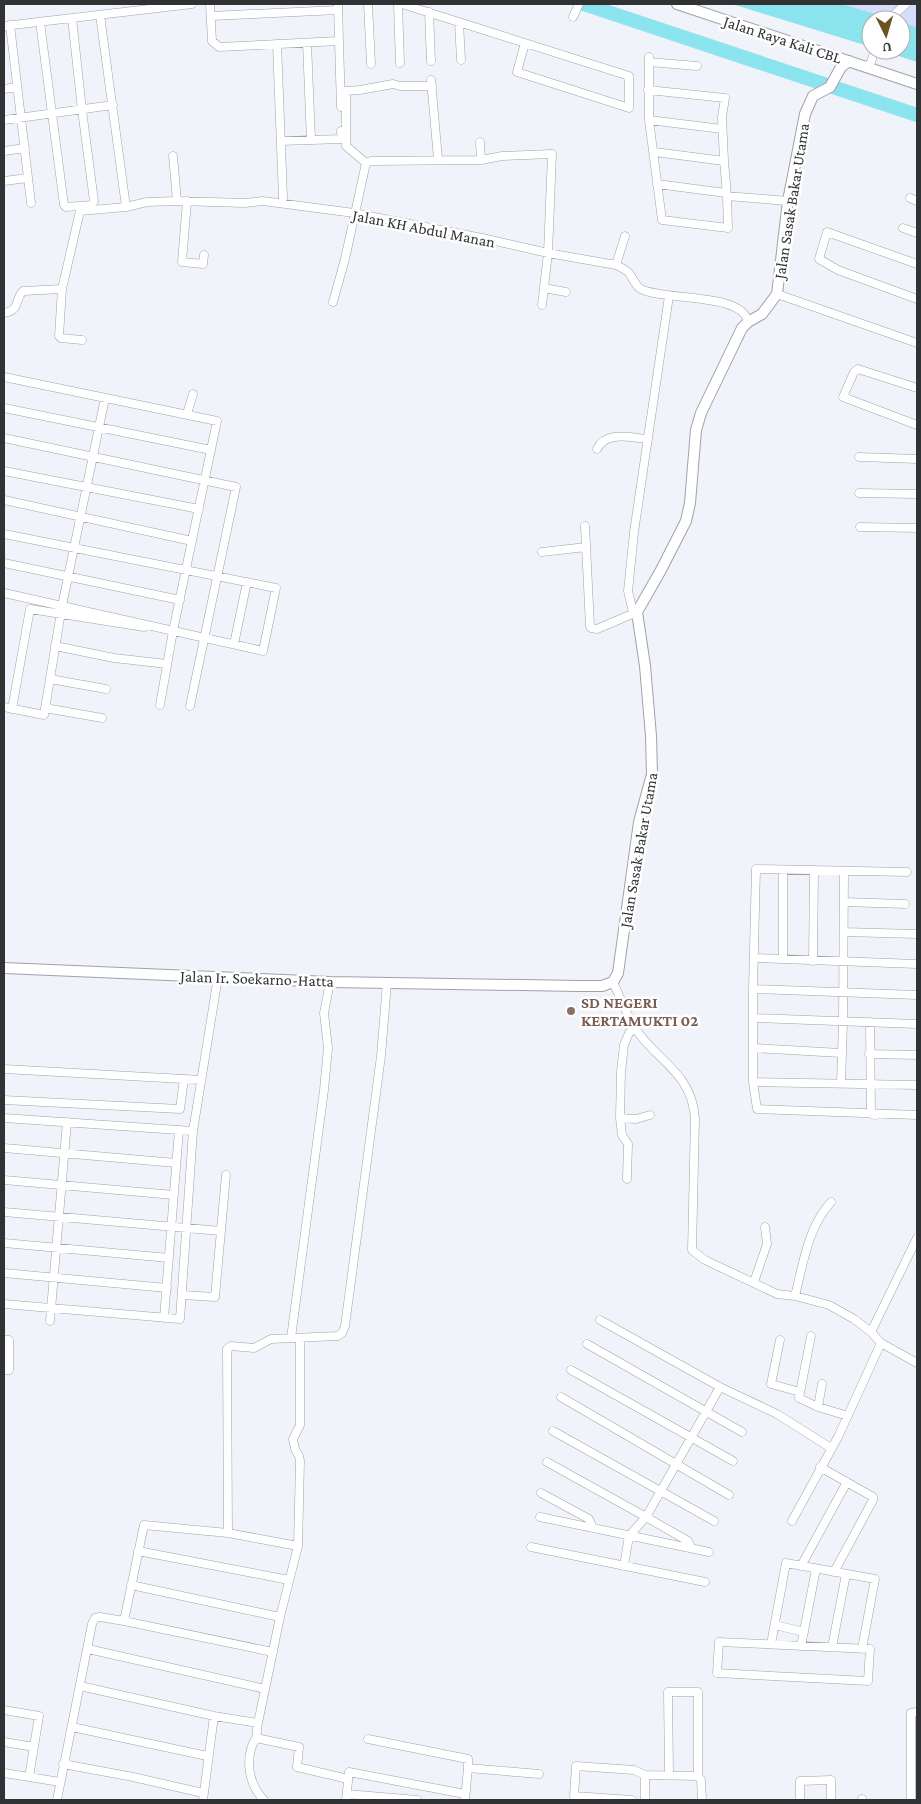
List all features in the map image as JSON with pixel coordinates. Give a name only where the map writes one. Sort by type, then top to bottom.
[{"type":"main road","name":"Jalan Raya Kali CBL","points":[[677,4],[849,61],[869,65],[917,84]]},
{"type":"main road","name":"Jalan Sasak Bakar Utama","points":[[613,982],[618,973],[639,822],[652,774],[652,749],[642,637],[637,616],[686,520],[690,503],[696,430],[701,413],[742,328],[762,314],[777,294],[788,201],[805,114],[813,96],[830,87],[841,67],[849,61]]},
{"type":"main road","name":"Jalan Ir. Soekarno-Hatta","points":[[4,968],[330,982],[602,986],[613,982]]},
{"type":"street","points":[[31,203],[22,118],[7,25],[100,15],[141,7],[192,4]]},
{"type":"street","points":[[210,4],[212,41],[219,47],[339,41]]},
{"type":"street","points":[[368,4],[371,64]]},
{"type":"street","points":[[400,63],[400,4],[429,12],[629,76],[628,108],[517,72],[525,43]]},
{"type":"street","points":[[573,17],[579,4]]},
{"type":"street","points":[[211,16],[338,7],[342,139],[281,141]]},
{"type":"street","points":[[429,12],[431,61]]},
{"type":"street","points":[[100,15],[126,207]]},
{"type":"street","points":[[40,22],[64,205],[66,207],[92,205],[94,201],[72,18]]},
{"type":"street","points":[[460,22],[461,60]]},
{"type":"street","points":[[307,43],[311,140]]},
{"type":"street","points":[[277,44],[283,198]]},
{"type":"street","points":[[4,58],[13,57]]},
{"type":"street","points":[[648,90],[725,98],[722,129],[728,228],[662,220],[649,120],[648,90],[649,60],[697,66]]},
{"type":"street","points":[[869,65],[871,60]]},
{"type":"street","points":[[366,163],[346,146],[346,91],[393,84],[400,86],[432,83],[438,159]]},
{"type":"street","points":[[4,89],[17,87]]},
{"type":"street","points":[[4,120],[112,105]]},
{"type":"street","points":[[649,120],[722,129]]},
{"type":"street","points":[[480,142],[482,160]]},
{"type":"street","points":[[4,151],[24,148]]},
{"type":"street","points":[[654,152],[724,161]]},
{"type":"street","points":[[366,163],[372,161],[438,159],[482,160],[502,156],[552,154],[548,253],[542,305]]},
{"type":"street","points":[[173,156],[177,201]]},
{"type":"street","points":[[333,302],[366,163]]},
{"type":"street","points":[[4,181],[28,178]]},
{"type":"street","points":[[657,184],[788,201]]},
{"type":"street","points":[[181,271],[187,201]]},
{"type":"street","name":"Jalan KH Abdul Manan","points":[[62,289],[80,211],[126,207],[146,202],[187,201],[227,203],[263,201],[354,214],[616,265]]},
{"type":"street","points":[[903,228],[917,233]]},
{"type":"street","points":[[917,264],[827,232],[818,259],[838,270],[917,299]]},
{"type":"street","points":[[625,236],[616,265],[625,270],[641,289],[669,296],[716,301],[732,305],[751,320]]},
{"type":"street","points":[[182,262],[203,264],[204,255]]},
{"type":"street","points":[[544,288],[566,292]]},
{"type":"street","points":[[4,312],[13,310],[17,306],[20,294],[23,291],[62,289],[59,336],[82,340]]},
{"type":"street","points":[[777,294],[917,343]]},
{"type":"street","points":[[585,526],[591,628],[597,629],[637,616],[628,591],[629,575],[637,504],[669,296]]},
{"type":"street","points":[[917,388],[858,369],[854,372],[843,397],[917,425]]},
{"type":"street","points":[[4,377],[187,414],[217,422],[173,631],[160,705]]},
{"type":"street","points":[[187,414],[192,394]]},
{"type":"street","points":[[105,398],[62,606],[61,615],[44,715],[8,708],[30,609],[61,615],[121,625],[173,631]]},
{"type":"street","points":[[4,408],[211,450]]},
{"type":"street","points":[[597,449],[600,443],[608,437],[648,439]]},
{"type":"street","points":[[4,438],[236,487],[190,706]]},
{"type":"street","points":[[859,457],[917,459]]},
{"type":"street","points":[[4,470],[199,509]]},
{"type":"street","points":[[860,493],[917,494]]},
{"type":"street","points":[[4,500],[192,541]]},
{"type":"street","points":[[860,527],[917,528]]},
{"type":"street","points":[[4,534],[276,588],[263,650],[4,592]]},
{"type":"street","points":[[542,552],[586,547]]},
{"type":"street","points":[[4,563],[180,600]]},
{"type":"street","points":[[234,644],[247,582]]},
{"type":"street","points":[[55,646],[114,658],[167,664]]},
{"type":"street","points":[[50,679],[106,689]]},
{"type":"street","points":[[45,708],[102,718]]},
{"type":"street","points":[[907,872],[756,869],[752,989],[753,1082],[757,1109],[917,1115]]},
{"type":"street","points":[[783,870],[783,959]]},
{"type":"street","points":[[813,961],[814,870]]},
{"type":"street","points":[[841,1083],[844,871]]},
{"type":"street","points":[[844,902],[905,904]]},
{"type":"street","points":[[844,932],[917,934]]},
{"type":"street","points":[[754,958],[917,964]]},
{"type":"street","points":[[4,1304],[180,1319],[193,1131],[218,976]]},
{"type":"street","points":[[291,1338],[324,1090],[328,1048],[324,1013],[330,982]]},
{"type":"street","points":[[613,982],[635,1028],[685,1084],[692,1100],[695,1119],[692,1250],[705,1260],[777,1294],[795,1296],[829,1305],[854,1319],[871,1332],[881,1343],[917,1363]]},
{"type":"street","points":[[228,1533],[227,1349],[234,1346],[254,1348],[271,1339],[338,1336],[342,1334],[346,1326],[381,1056],[387,983]]},
{"type":"street","points":[[752,989],[917,995]]},
{"type":"street","points":[[753,1018],[917,1024]]},
{"type":"street","points":[[870,1022],[871,1114]]},
{"type":"street","points":[[628,1179],[628,1144],[622,1135],[620,1118],[621,1072],[624,1045],[629,1032],[635,1028]]},
{"type":"street","points":[[753,1048],[842,1053]]},
{"type":"street","points":[[869,1054],[917,1055]]},
{"type":"street","points":[[4,1069],[201,1080]]},
{"type":"street","points":[[4,1100],[180,1109],[184,1079]]},
{"type":"street","points":[[753,1082],[917,1085]]},
{"type":"street","points":[[871,1114],[917,1120]]},
{"type":"street","points":[[620,1118],[636,1119],[650,1115]]},
{"type":"street","points":[[4,1118],[193,1131]]},
{"type":"street","points":[[50,1321],[67,1122]]},
{"type":"street","points":[[164,1318],[179,1130]]},
{"type":"street","points":[[4,1148],[176,1164]]},
{"type":"street","points":[[182,1295],[215,1298],[226,1175]]},
{"type":"street","points":[[4,1180],[174,1195]]},
{"type":"street","points":[[795,1296],[815,1225],[822,1212],[831,1202]]},
{"type":"street","points":[[4,1212],[221,1231]]},
{"type":"street","points":[[754,1282],[767,1244],[765,1227]]},
{"type":"street","points":[[871,1332],[917,1238]]},
{"type":"street","points":[[4,1243],[169,1258]]},
{"type":"street","points":[[4,1273],[166,1288]]},
{"type":"street","points":[[600,1320],[720,1387],[777,1414],[831,1448]]},
{"type":"street","points":[[811,1336],[799,1398],[818,1407],[848,1416]]},
{"type":"street","points":[[264,1800],[258,1795],[252,1783],[249,1758],[251,1746],[256,1738],[280,1617],[298,1546],[300,1461],[293,1439],[300,1425],[300,1338]]},
{"type":"street","points":[[4,1340],[9,1340],[9,1370],[4,1370]]},
{"type":"street","points":[[780,1340],[771,1384],[800,1392]]},
{"type":"street","points":[[792,1521],[848,1416],[881,1343]]},
{"type":"street","points":[[587,1344],[742,1432]]},
{"type":"street","points":[[571,1370],[733,1461]]},
{"type":"street","points":[[818,1407],[822,1384]]},
{"type":"street","points":[[624,1566],[629,1536],[646,1517],[720,1387]]},
{"type":"street","points":[[561,1397],[729,1495]]},
{"type":"street","points":[[553,1431],[714,1522]]},
{"type":"street","points":[[547,1462],[688,1541],[691,1547]]},
{"type":"street","points":[[820,1468],[873,1497],[834,1572]]},
{"type":"street","points":[[802,1566],[847,1482]]},
{"type":"street","points":[[541,1493],[589,1519],[593,1528]]},
{"type":"street","points":[[540,1517],[709,1552]]},
{"type":"street","points":[[124,1621],[144,1526],[228,1533],[298,1546]]},
{"type":"street","points":[[531,1547],[705,1582]]},
{"type":"street","points":[[138,1551],[289,1580]]},
{"type":"street","points":[[771,1644],[786,1563],[875,1579],[862,1649]]},
{"type":"street","points":[[802,1646],[816,1569]]},
{"type":"street","points":[[832,1647],[846,1574]]},
{"type":"street","points":[[131,1585],[280,1617]]},
{"type":"street","points":[[59,1800],[60,1782],[94,1619],[100,1617],[124,1621],[273,1652]]},
{"type":"street","points":[[775,1625],[804,1632]]},
{"type":"street","points":[[719,1642],[802,1646],[870,1649],[868,1681],[718,1673],[719,1642]]},
{"type":"street","points":[[88,1649],[265,1689]]},
{"type":"street","points":[[80,1686],[214,1716],[258,1723]]},
{"type":"street","points":[[669,1775],[668,1692],[698,1692],[698,1776],[701,1780],[702,1800]]},
{"type":"street","points":[[4,1710],[39,1716],[29,1777]]},
{"type":"street","points":[[912,1800],[911,1713],[917,1712]]},
{"type":"street","points":[[64,1764],[133,1777],[203,1797],[214,1716]]},
{"type":"street","points":[[72,1728],[208,1756]]},
{"type":"street","points":[[256,1738],[299,1747],[296,1767],[348,1779]]},
{"type":"street","points":[[368,1739],[468,1758],[465,1797],[349,1772],[346,1797],[417,1800]]},
{"type":"street","points":[[4,1742],[34,1747]]},
{"type":"street","points":[[632,1800],[574,1796],[576,1766],[634,1770],[645,1774],[698,1776]]},
{"type":"street","points":[[468,1768],[539,1774]]},
{"type":"street","points":[[4,1773],[60,1782]]},
{"type":"street","points":[[645,1774],[645,1800]]},
{"type":"street","points":[[800,1800],[800,1780],[831,1780],[831,1800]]},
{"type":"shaded area","points":[[842,4],[917,4],[917,27],[911,25],[911,10],[862,10]]},
{"type":"water","points":[[732,4],[842,4],[862,10],[861,44]]},
{"type":"water","points":[[911,25],[917,27],[917,62],[911,60]]},
{"type":"waterway","points":[[584,4],[917,115]]},
{"type":"place","name":"SD NEGERI KERTAMUKTI 02","points":[[571,1011]]}]
